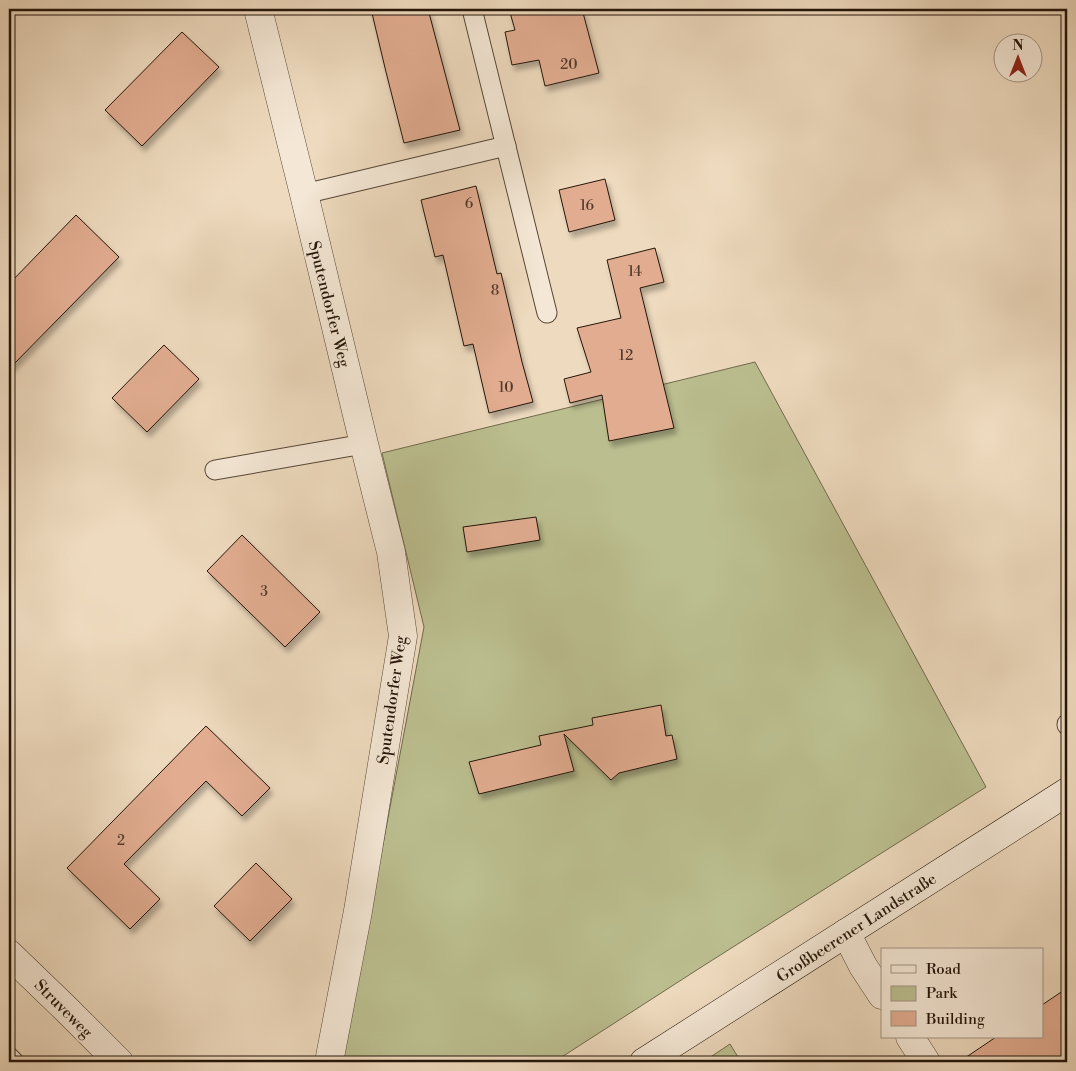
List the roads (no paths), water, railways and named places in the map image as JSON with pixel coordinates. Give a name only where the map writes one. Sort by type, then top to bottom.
[{"type":"street","name":"Sputendorfer Weg","points":[[258,9],[392,552],[403,636],[358,911],[329,1062]]},
{"type":"street","name":"Großbeerener Landstraße","points":[[644,1062],[1067,792]]},
{"type":"street","points":[[846,933],[863,966],[881,993]]},
{"type":"street","name":"Struveweg","points":[[9,954],[66,1008],[114,1061]]},
{"type":"street","points":[[911,1038],[926,1062]]},
{"type":"lane","points":[[472,9],[547,313]]},
{"type":"lane","points":[[304,194],[506,146]]},
{"type":"lane","points":[[214,470],[364,444]]},
{"type":"lane","points":[[9,1057],[14,1062]]}]
